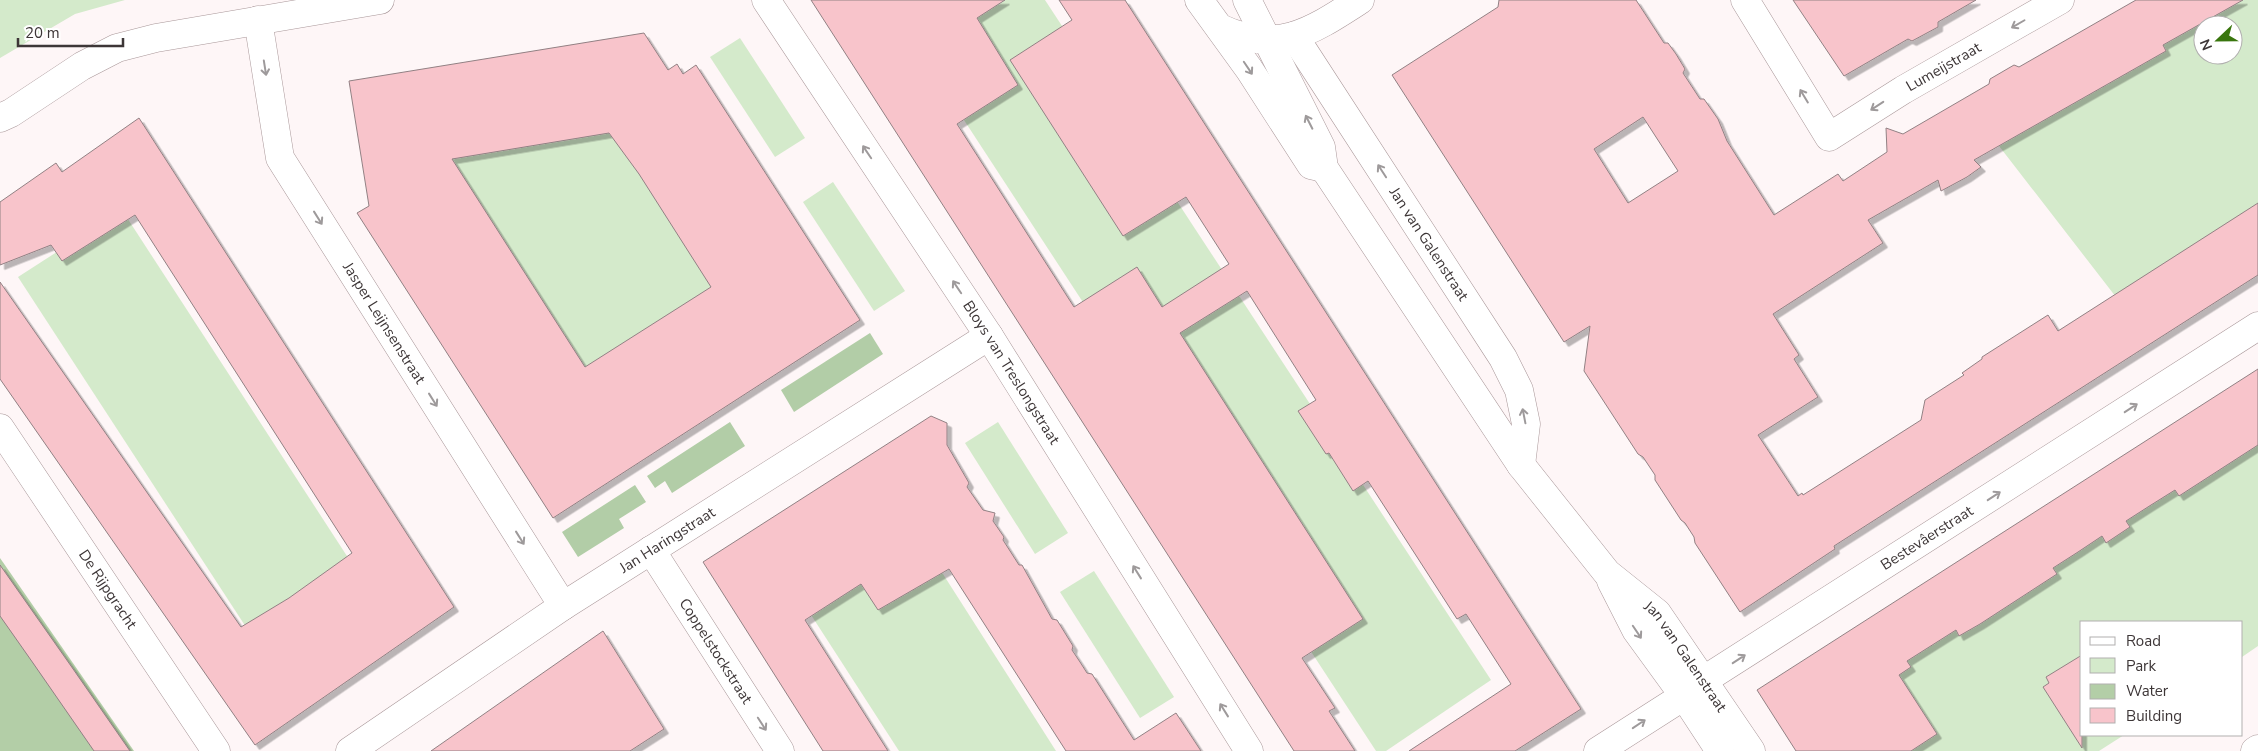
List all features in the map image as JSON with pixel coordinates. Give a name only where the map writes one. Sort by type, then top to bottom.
[{"type":"street","points":[[4,118],[82,66],[117,48],[156,38],[380,0]]},
{"type":"street","name":"Bloys van Treslongstraat","points":[[766,0],[989,336],[1249,751]]},
{"type":"street","name":"Jan van Galenstraat","points":[[1199,0],[1249,69],[1311,165],[1324,168]]},
{"type":"street","name":"Jan van Galenstraat","points":[[1246,0],[1281,39],[1503,358],[1519,390],[1526,424],[1521,465]]},
{"type":"street","points":[[1220,28],[1236,36],[1281,39],[1320,26],[1360,0]]},
{"type":"street","name":"Lumeijstraat","points":[[1745,0],[1829,137],[1903,90],[2060,0]]},
{"type":"street","name":"Jasper Leijnsenstraat","points":[[258,20],[280,158],[563,606]]},
{"type":"street","name":"Jan van Galenstraat","points":[[1281,39],[1321,147],[1324,168],[1521,465],[1607,573],[1636,630],[1694,688],[1751,751]]},
{"type":"street","name":"Bestevâerstraat","points":[[1598,751],[2258,326]]},
{"type":"street","name":"Jan Haringstraat","points":[[350,751],[563,606],[989,336]]},
{"type":"street","name":"De Rijpgracht","points":[[0,428],[216,751]]},
{"type":"street","name":"Coppelstockstraat","points":[[651,550],[780,751]]},
{"type":"street","name":"Jan van Galenstraat","points":[[1694,688],[1720,751]]},
{"type":"green space","points":[[0,0],[125,0],[75,14],[0,58]]},
{"type":"green space","points":[[926,0],[1045,0],[1491,680],[1386,751],[1376,751],[898,19]]},
{"type":"green space","points":[[2213,0],[2258,0],[2258,225],[2126,310],[1989,133]]},
{"type":"green space","points":[[740,38],[805,138],[775,157],[710,57]]},
{"type":"green space","points":[[639,97],[771,298],[571,424],[416,141]]},
{"type":"green space","points":[[833,182],[905,291],[874,311],[803,202]]},
{"type":"green space","points":[[122,210],[371,593],[268,661],[18,277]]},
{"type":"green space","points":[[2258,419],[2258,646],[2243,656],[2243,621],[2080,621],[2080,736],[2122,736],[2099,751],[1868,751],[1832,693]]},
{"type":"green space","points":[[998,422],[1068,533],[1035,554],[965,443]]},
{"type":"green space","points":[[904,513],[1056,751],[899,751],[793,587]]},
{"type":"green space","points":[[1094,571],[1174,697],[1140,718],[1060,592]]},
{"type":"shaded area","points":[[870,333],[883,354],[794,412],[781,390]]},
{"type":"shaded area","points":[[730,422],[745,446],[672,493],[665,481],[655,488],[647,476]]},
{"type":"shaded area","points":[[635,485],[646,502],[619,519],[624,528],[578,557],[562,532]]},
{"type":"water","points":[[0,558],[134,751],[0,751]]},
{"type":"building","points":[[811,0],[1005,0],[977,18],[1018,85],[957,124],[1074,307],[1137,267],[1162,307],[1229,264],[1186,197],[1123,236],[1010,60],[1072,20],[1059,0],[1125,0],[1581,709],[1515,751],[1409,751],[1511,684],[1466,614],[1457,619],[1368,481],[1353,491],[1329,453],[1326,454],[1298,411],[1316,400],[1247,291],[1180,333],[1363,619],[1302,658],[1335,708],[1329,711],[1355,751],[1294,751]]},
{"type":"building","points":[[1499,0],[1636,0],[1664,43],[1668,43],[1676,54],[1685,69],[1683,73],[1700,99],[1704,99],[1718,119],[1727,141],[1774,215],[1838,174],[1843,181],[1887,152],[1886,128],[1903,134],[1989,84],[1990,79],[2014,65],[2019,67],[2136,0],[2243,0],[2216,15],[2193,15],[2193,28],[2163,45],[2166,51],[1974,160],[1981,167],[1967,177],[1941,191],[1938,180],[1868,220],[1883,243],[1773,314],[1799,355],[1794,359],[1818,397],[1758,435],[1798,496],[1802,493],[1803,495],[1921,420],[1925,400],[1964,375],[1962,373],[1982,359],[1982,357],[2048,315],[2058,331],[2258,203],[2258,275],[1834,546],[1835,549],[1740,612],[1695,543],[1694,537],[1685,523],[1681,520],[1655,480],[1655,475],[1643,457],[1638,454],[1584,371],[1590,326],[1564,342],[1392,75],[1498,7]],"holes":[[[1643,117],[1678,171],[1628,203],[1594,149]]]},
{"type":"building","points":[[1793,0],[1976,0],[1938,22],[1938,27],[1912,41],[1908,39],[1844,76]]},
{"type":"building","points":[[644,33],[668,70],[677,64],[683,74],[696,65],[860,320],[553,518],[357,213],[369,206],[349,81]],"holes":[[[609,133],[639,174],[711,287],[585,367],[452,159]]]},
{"type":"building","points":[[139,118],[454,607],[255,745],[0,379],[0,282],[241,627],[289,598],[352,553],[135,215],[62,261],[51,245],[0,265],[0,202],[56,163],[62,172]]},
{"type":"building","points":[[2258,369],[2258,445],[2179,496],[2175,490],[2126,521],[2130,527],[2106,543],[2102,536],[2053,568],[2057,574],[1980,624],[1959,636],[1956,630],[1907,661],[1911,667],[1899,675],[1937,734],[1911,751],[1796,751],[1757,690]]},
{"type":"building","points":[[931,416],[947,423],[947,445],[969,483],[967,487],[983,510],[995,513],[993,521],[1004,537],[1003,540],[1019,565],[1022,565],[1052,619],[1057,620],[1073,646],[1072,650],[1087,673],[1092,674],[1134,740],[1176,713],[1201,751],[1066,751],[949,569],[878,610],[861,584],[805,620],[888,751],[823,751],[703,562]]},
{"type":"building","points":[[0,565],[130,751],[94,751],[0,616]]},
{"type":"building","points":[[603,631],[664,729],[630,751],[431,751]]},
{"type":"building","points":[[2080,656],[2080,736],[2082,736],[2082,748],[2043,687],[2049,683],[2046,677]]}]
